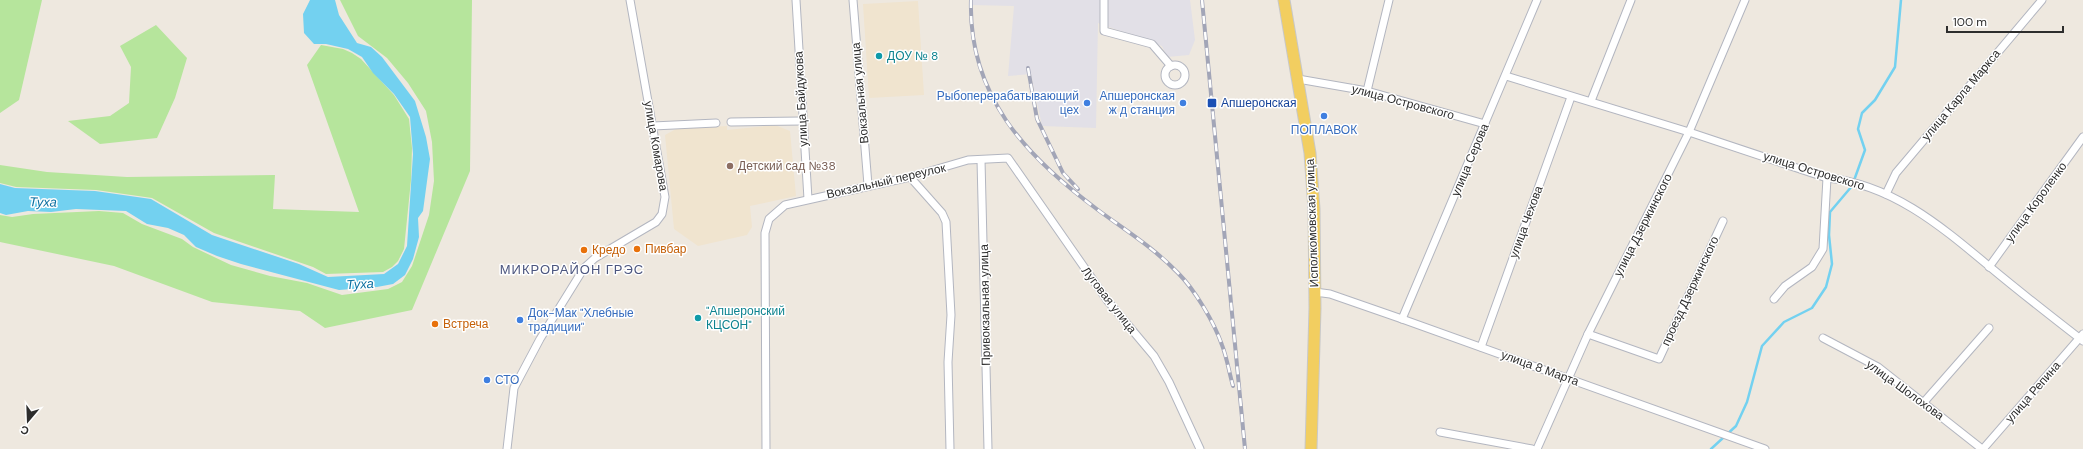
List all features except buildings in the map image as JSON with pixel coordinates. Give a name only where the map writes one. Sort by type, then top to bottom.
[{"type":"main road","name":"Исполкомовская улица","points":[[1284,0],[1310,153],[1314,209],[1311,449]]},
{"type":"street","name":"улица Комарова","points":[[507,449],[514,388],[540,339],[584,268],[594,258],[656,222],[662,214],[665,197],[630,0]]},
{"type":"street","name":"улица Байдукова","points":[[796,0],[802,121],[808,199]]},
{"type":"street","name":"Вокзальная улица","points":[[853,0],[868,185]]},
{"type":"street","points":[[1104,0],[1104,31],[1152,44],[1171,66]]},
{"type":"street","points":[[1367,90],[1389,0]]},
{"type":"street","name":"улица Серова","points":[[1402,319],[1537,0]]},
{"type":"street","points":[[1591,101],[1631,0]]},
{"type":"street","name":"улица Дзержинского","points":[[1537,449],[1588,334],[1689,132],[1745,0]]},
{"type":"street","name":"улица Карла Маркса","points":[[1886,194],[1896,173],[2042,0]]},
{"type":"street","name":"улица Островского","points":[[1506,76],[1689,132],[1827,178],[1847,180],[1886,194],[1912,207],[1963,243],[1990,267],[2082,338]]},
{"type":"street","name":"улица Островского","points":[[1298,79],[1367,90],[1485,124]]},
{"type":"street","name":"улица Чехова","points":[[1481,347],[1571,97]]},
{"type":"street","points":[[731,122],[802,121]]},
{"type":"street","points":[[653,126],[716,123]]},
{"type":"street","name":"улица Короленко","points":[[1990,267],[2083,137]]},
{"type":"street","name":"Вокзальный переулок","points":[[766,449],[765,233],[769,219],[785,205],[808,199],[910,177],[968,160],[1008,158]]},
{"type":"street","name":"Луговая улица","points":[[1008,158],[1107,300],[1154,356],[1169,382],[1200,449]]},
{"type":"street","name":"Привокзальная улица","points":[[981,160],[988,449]]},
{"type":"street","points":[[910,177],[942,213],[946,222],[951,315],[948,362],[950,449]]},
{"type":"street","points":[[1774,300],[1785,286],[1812,267],[1823,249],[1827,178]]},
{"type":"street","name":"проезд Дзержинского","points":[[1588,334],[1659,359],[1723,221]]},
{"type":"street","name":"улица 8 Марта","points":[[1314,292],[1330,294],[1402,319],[1765,449]]},
{"type":"street","points":[[1924,402],[1989,328]]},
{"type":"street","name":"улица Шолохова","points":[[1823,338],[1878,367],[1983,449]]},
{"type":"street","name":"улица Репина","points":[[1983,449],[2082,338]]},
{"type":"street","points":[[1440,432],[1532,449]]},
{"type":"shaded area","points":[[971,0],[1190,0],[1195,40],[1189,55],[1167,57],[1162,46],[1098,23],[1096,128],[1042,126],[1031,74],[1008,76],[1014,6],[971,5]]},
{"type":"shaded area","points":[[918,1],[924,95],[869,98],[863,4]]},
{"type":"shaded area","name":"Детский сад №38","points":[[775,125],[790,131],[796,196],[750,206],[752,227],[747,235],[698,246],[674,229],[665,135],[676,129],[727,126],[727,130]]},
{"type":"green space","points":[[0,0],[42,0],[19,100],[0,113]]},
{"type":"green space","points":[[340,0],[472,0],[470,171],[412,310],[325,328],[300,311],[212,302],[114,266],[0,242],[0,215],[12,217],[33,214],[99,211],[123,213],[142,224],[182,239],[193,247],[231,265],[270,276],[307,283],[342,295],[388,289],[402,282],[412,266],[429,215],[434,181],[432,142],[426,111],[408,83],[387,58],[358,36]]},
{"type":"green space","points":[[156,25],[187,58],[175,98],[157,138],[100,144],[68,121],[110,116],[129,103],[131,67],[120,46]]},
{"type":"green space","points":[[321,45],[343,49],[361,59],[394,95],[409,119],[412,148],[411,180],[404,249],[398,261],[392,267],[383,272],[326,274],[313,267],[214,233],[152,198],[96,190],[16,187],[0,183],[0,165],[47,172],[127,177],[275,175],[273,209],[359,212],[307,65]]},
{"type":"water","name":"Туха","points":[[310,0],[335,0],[339,15],[357,43],[371,47],[382,57],[415,101],[426,137],[430,159],[423,211],[418,218],[419,237],[413,259],[405,275],[393,284],[377,287],[339,290],[241,264],[196,247],[184,235],[168,228],[147,224],[126,211],[76,209],[51,212],[28,211],[6,215],[0,213],[0,184],[15,188],[95,191],[151,199],[212,235],[299,264],[328,277],[384,274],[398,264],[407,246],[413,154],[410,117],[394,94],[373,73],[362,57],[348,49],[326,44],[314,44],[304,33],[303,14]]},
{"type":"waterway","points":[[1711,449],[1736,426],[1747,402],[1762,346],[1784,322],[1812,308],[1826,287],[1832,264],[1829,235],[1830,212],[1852,186],[1865,150],[1858,129],[1862,113],[1875,100],[1895,67],[1901,0]]},
{"type":"railway","points":[[971,0],[973,34],[979,65],[991,94],[1006,121],[1025,145],[1047,168],[1072,190],[1159,255],[1184,280],[1197,297],[1219,336],[1233,386]]},
{"type":"railway","points":[[1202,0],[1245,449]]},
{"type":"railway","points":[[1028,68],[1037,119],[1063,173],[1078,189]]},
{"type":"place","name":"ДОУ № 8","points":[[879,56]]},
{"type":"place","name":"Рыбоперерабатывающий цех","points":[[1087,103]]},
{"type":"place","name":"Апшеронская ж д станция","points":[[1183,103]]},
{"type":"place","name":"Апшеронская","points":[[1212,103]]},
{"type":"place","name":"ПОПЛАВОК","points":[[1324,116]]},
{"type":"place","name":"Детский сад №38","points":[[730,166]]},
{"type":"place","name":"Пивбар","points":[[637,249]]},
{"type":"place","name":"Кредо","points":[[584,250]]},
{"type":"place","name":"\"Апшеронский КЦСОН\"","points":[[698,318]]},
{"type":"place","name":"Док-Мак \"Хлебные традиции\"","points":[[520,320]]},
{"type":"place","name":"Встреча","points":[[435,324]]},
{"type":"place","name":"СТО","points":[[487,380]]},
{"type":"district","name":"МИКРОРАЙОН ГРЭС","points":[[572,269]]}]
